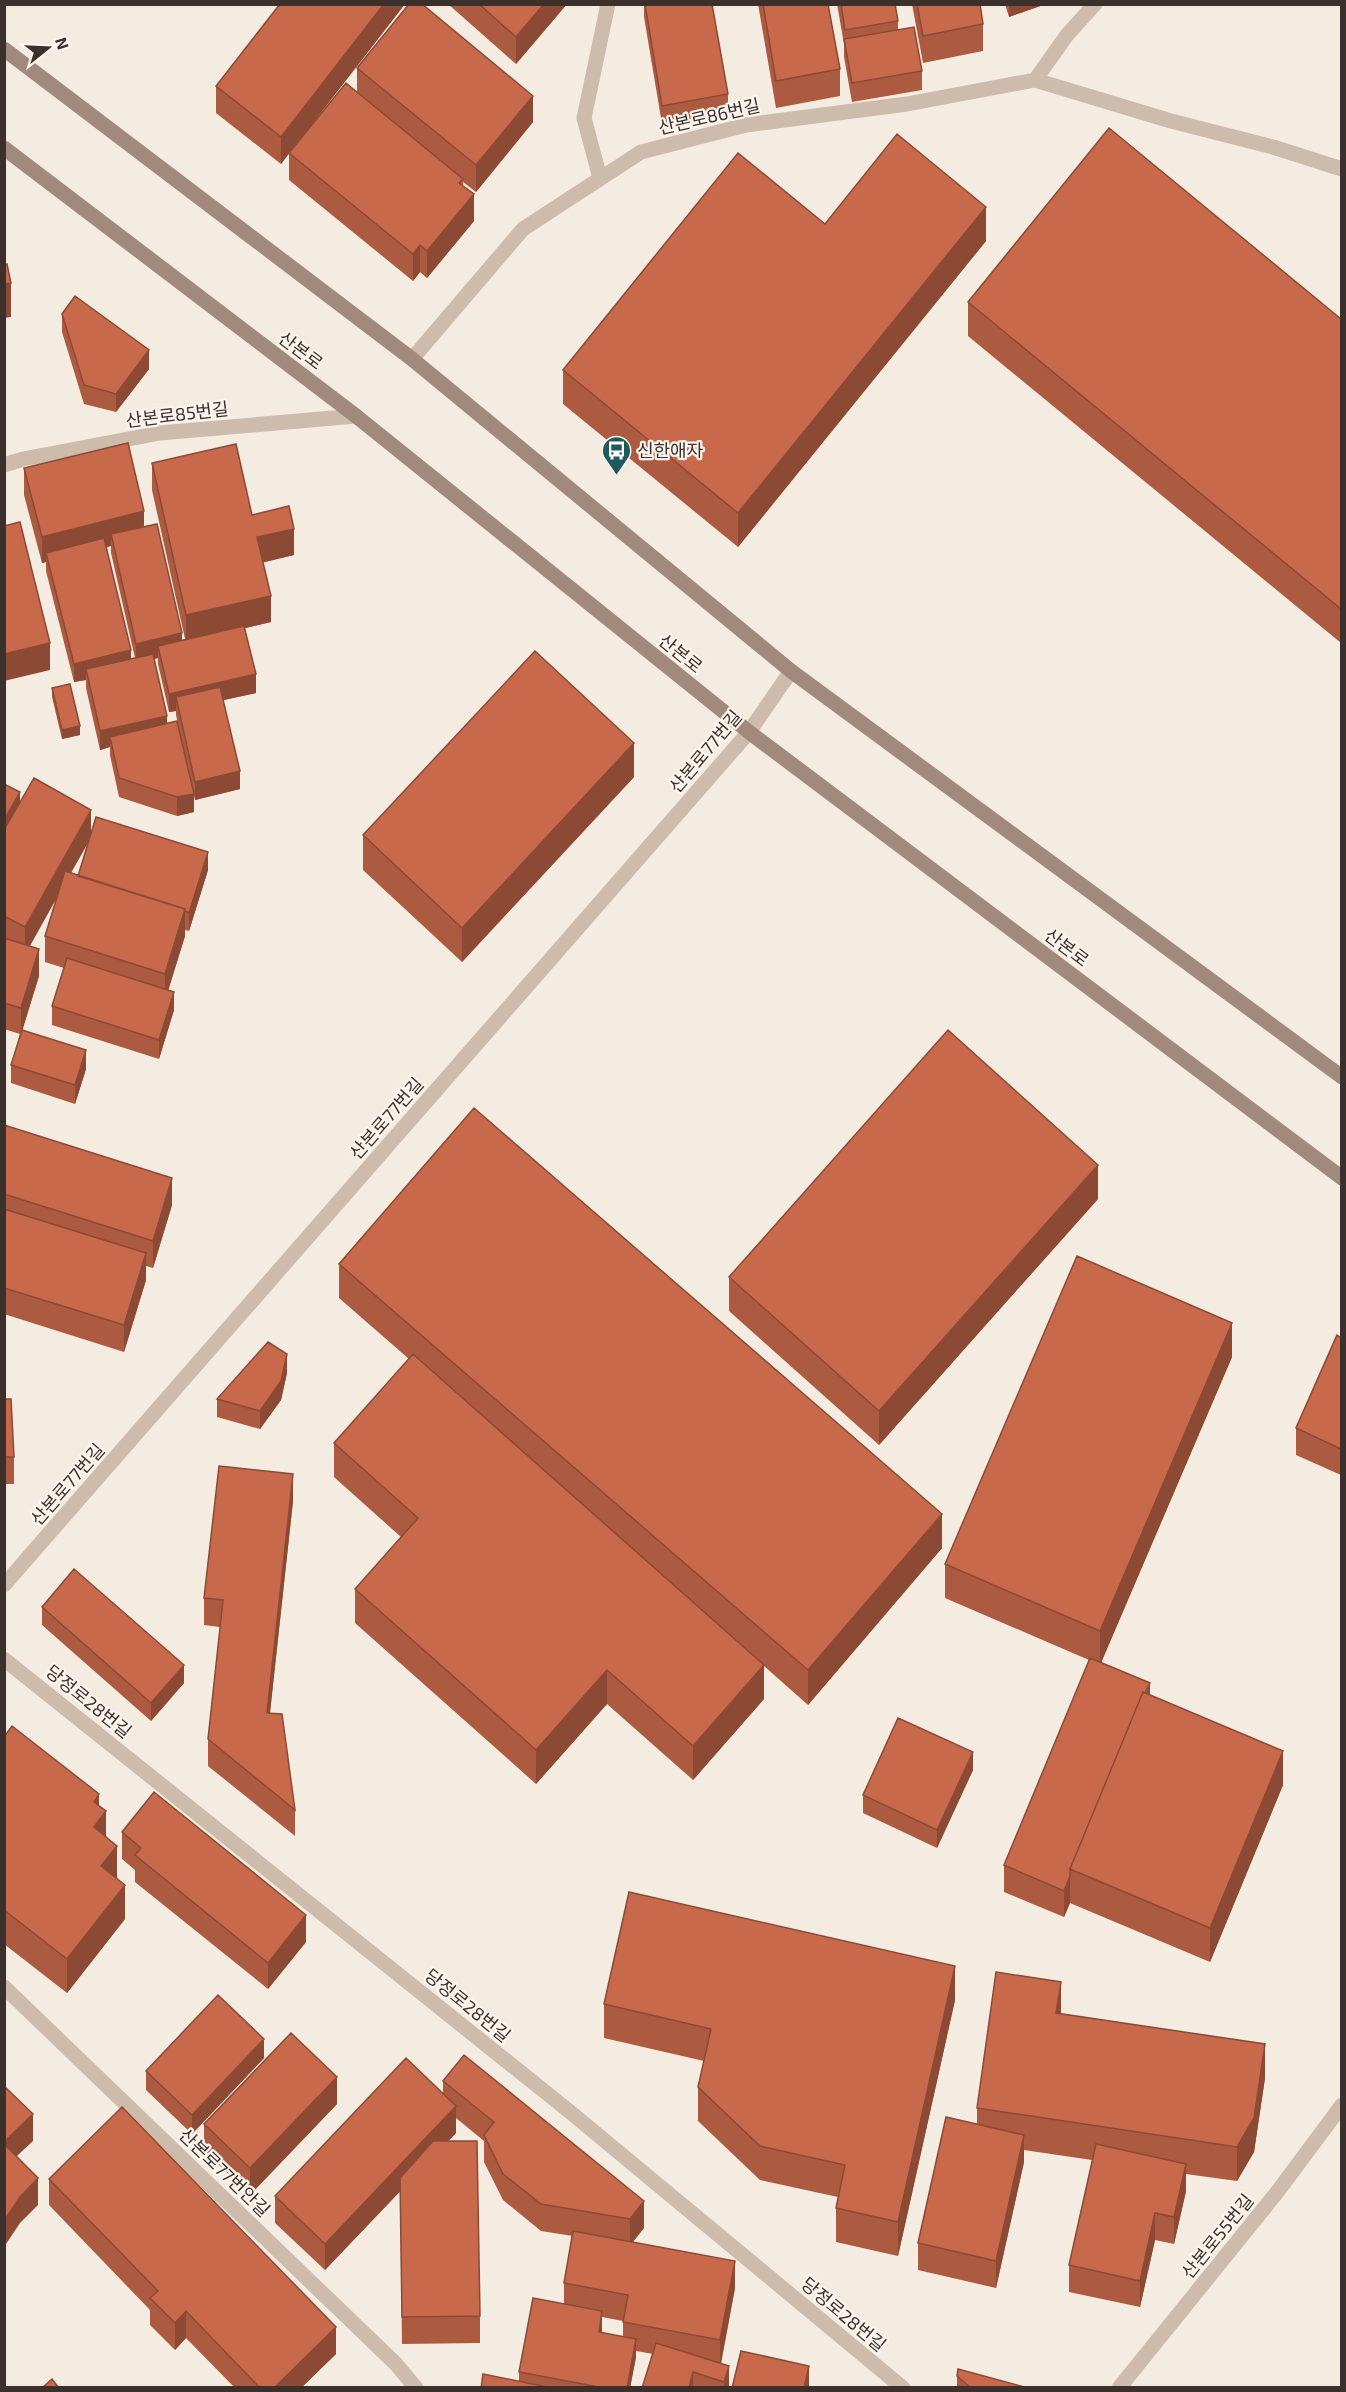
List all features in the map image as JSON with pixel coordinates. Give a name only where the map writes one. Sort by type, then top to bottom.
[{"type":"street","points":[[600,178],[584,118],[608,4]]},
{"type":"street","points":[[1095,4],[1067,35],[1035,80],[1171,122],[1273,147],[1341,169]]},
{"type":"street","points":[[4,49],[412,359],[791,671],[1341,1077]]},
{"type":"street","name":"산본로86번길","points":[[412,359],[523,229],[641,152],[746,124],[907,104],[1035,80]]},
{"type":"street","name":"산본로","points":[[4,148],[356,416],[749,732],[1341,1178]]},
{"type":"street","name":"산본로85번길","points":[[4,465],[23,459],[160,433],[356,416]]},
{"type":"street","name":"산본로77번길","points":[[4,1585],[749,732],[791,671]]},
{"type":"street","name":"당정로28번길","points":[[4,1659],[560,2104],[903,2388]]},
{"type":"street","name":"산본로77번안길","points":[[4,1987],[387,2355],[416,2388]]},
{"type":"street","name":"산본로55번길","points":[[1119,2388],[1278,2191],[1341,2105]]},
{"type":"building","points":[[280,4],[384,4],[281,137],[216,86]]},
{"type":"building","points":[[409,4],[422,4],[533,96],[476,165],[357,68]]},
{"type":"building","points":[[479,4],[544,4],[516,37]]},
{"type":"building","points":[[645,4],[712,4],[728,94],[662,106]]},
{"type":"building","points":[[763,4],[828,4],[840,69],[776,81]]},
{"type":"building","points":[[841,4],[895,4],[898,21],[845,30]]},
{"type":"building","points":[[917,4],[980,4],[983,24],[923,36]]},
{"type":"building","points":[[914,27],[922,71],[852,83],[844,39]]},
{"type":"building","points":[[346,83],[463,179],[459,183],[474,194],[427,251],[420,245],[413,254],[289,153]]},
{"type":"building","points":[[1109,128],[1341,319],[1341,609],[968,302]]},
{"type":"building","points":[[897,134],[986,207],[738,513],[563,370],[738,153],[825,224]]},
{"type":"building","points":[[7,264],[11,283],[4,284],[4,265]]},
{"type":"building","points":[[75,296],[149,350],[116,394],[84,385],[62,314]]},
{"type":"building","points":[[128,443],[144,511],[42,537],[24,468]]},
{"type":"building","points":[[236,444],[252,515],[289,506],[294,529],[257,537],[271,596],[186,615],[152,463]]},
{"type":"building","points":[[20,522],[50,643],[4,654],[4,526]]},
{"type":"building","points":[[157,524],[182,633],[136,644],[111,534]]},
{"type":"building","points":[[104,538],[131,650],[74,664],[46,553]]},
{"type":"building","points":[[244,626],[256,674],[169,694],[158,646]]},
{"type":"building","points":[[535,651],[634,743],[462,928],[363,835]]},
{"type":"building","points":[[153,654],[167,716],[100,731],[86,669]]},
{"type":"building","points":[[70,684],[80,726],[62,730],[52,688]]},
{"type":"building","points":[[220,687],[240,771],[195,782],[176,697]]},
{"type":"building","points":[[177,721],[194,794],[177,797],[119,778],[110,737]]},
{"type":"building","points":[[34,778],[91,810],[25,927],[4,916],[4,830]]},
{"type":"building","points":[[4,784],[20,792],[4,820]]},
{"type":"building","points":[[96,817],[208,852],[189,913],[185,909],[78,876]]},
{"type":"building","points":[[65,871],[185,909],[165,974],[45,936]]},
{"type":"building","points":[[4,938],[39,949],[21,1008],[4,1003]]},
{"type":"building","points":[[67,958],[174,992],[159,1040],[52,1006]]},
{"type":"building","points":[[22,1030],[86,1050],[75,1085],[11,1065]]},
{"type":"building","points":[[948,1030],[1098,1165],[879,1411],[729,1277]]},
{"type":"building","points":[[474,1108],[942,1514],[808,1670],[339,1264]]},
{"type":"building","points":[[4,1125],[172,1178],[153,1241],[4,1194]]},
{"type":"building","points":[[4,1209],[146,1253],[124,1325],[4,1288]]},
{"type":"building","points":[[1077,1256],[1232,1323],[1100,1631],[945,1564]]},
{"type":"building","points":[[1337,1335],[1341,1338],[1341,1449],[1296,1428]]},
{"type":"building","points":[[268,1342],[287,1354],[281,1381],[260,1411],[217,1399]]},
{"type":"building","points":[[413,1354],[764,1665],[693,1746],[607,1670],[536,1750],[355,1589],[418,1518],[334,1443]]},
{"type":"building","points":[[4,1399],[11,1399],[14,1457],[4,1457]]},
{"type":"building","points":[[219,1466],[293,1474],[267,1713],[282,1714],[295,1810],[208,1739],[223,1600],[204,1598]]},
{"type":"building","points":[[74,1569],[184,1665],[151,1703],[42,1607]]},
{"type":"building","points":[[1090,1658],[1150,1683],[1145,1693],[1143,1692],[1070,1869],[1070,1876],[1064,1891],[1004,1865]]},
{"type":"building","points":[[1143,1692],[1283,1751],[1210,1928],[1070,1869]]},
{"type":"building","points":[[898,1718],[973,1752],[937,1830],[863,1795]]},
{"type":"building","points":[[12,1726],[99,1794],[94,1802],[106,1811],[94,1827],[117,1846],[101,1866],[125,1885],[67,1959],[4,1910],[4,1737]]},
{"type":"building","points":[[154,1792],[306,1915],[268,1963],[135,1855],[141,1848],[122,1832]]},
{"type":"building","points":[[629,1892],[955,1966],[898,2222],[836,2208],[845,2165],[760,2146],[698,2087],[711,2029],[604,2004]]},
{"type":"building","points":[[996,1972],[1061,1982],[1056,2013],[1265,2044],[1254,2118],[1237,2147],[977,2108]]},
{"type":"building","points":[[218,1995],[264,2039],[192,2115],[146,2071]]},
{"type":"building","points":[[291,2033],[337,2077],[250,2168],[204,2124]]},
{"type":"building","points":[[464,2055],[644,2201],[630,2219],[541,2204],[503,2174],[484,2135],[494,2122],[443,2081]]},
{"type":"building","points":[[406,2058],[456,2106],[325,2244],[275,2196]]},
{"type":"building","points":[[4,2086],[33,2114],[4,2142]]},
{"type":"building","points":[[122,2107],[336,2327],[274,2388],[260,2388],[186,2311],[175,2323],[150,2298],[158,2291],[49,2179]]},
{"type":"building","points":[[946,2117],[1024,2135],[996,2261],[918,2243]]},
{"type":"building","points":[[433,2141],[477,2141],[480,2316],[402,2317],[400,2178]]},
{"type":"building","points":[[4,2144],[38,2178],[20,2197],[4,2221]]},
{"type":"building","points":[[1096,2144],[1186,2164],[1174,2217],[1155,2213],[1140,2281],[1069,2265]]},
{"type":"building","points":[[573,2231],[735,2261],[720,2340],[623,2322],[628,2295],[564,2283]]},
{"type":"building","points":[[533,2298],[602,2311],[599,2332],[636,2339],[627,2388],[604,2388],[519,2372]]},
{"type":"building","points":[[656,2343],[729,2366],[724,2382],[693,2372],[689,2388],[642,2388]]},
{"type":"building","points":[[741,2351],[809,2366],[804,2388],[732,2388]]},
{"type":"building","points":[[958,2369],[1028,2388],[971,2388],[957,2376]]},
{"type":"building","points":[[483,2374],[552,2388],[481,2388]]},
{"type":"building","points":[[52,2379],[59,2388],[42,2388]]},
{"type":"place","name":"신한애자","points":[[616,476]]}]
